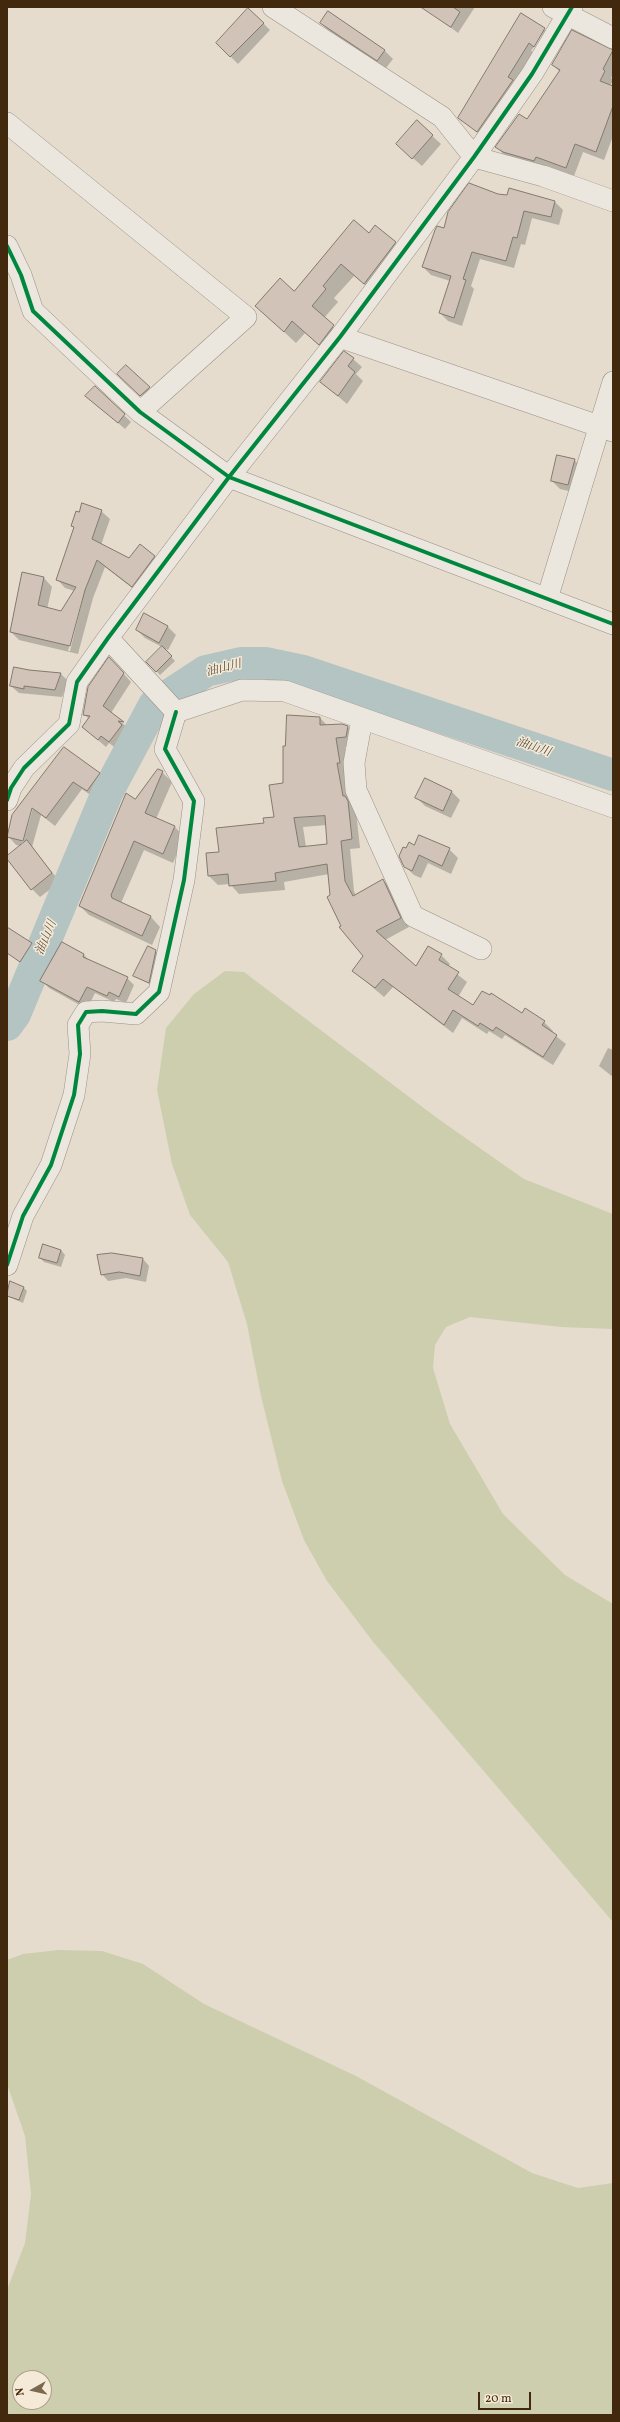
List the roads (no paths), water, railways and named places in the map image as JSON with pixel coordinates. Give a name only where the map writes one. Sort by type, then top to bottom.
[{"type":"street","points":[[273,7],[442,117],[474,157],[543,176],[613,201]]},
{"type":"street","points":[[7,800],[11,788],[24,768],[69,724],[77,682],[108,638],[228,477],[340,337],[474,157],[532,74],[564,10],[613,38]]},
{"type":"street","points":[[7,123],[246,317],[140,412]]},
{"type":"street","points":[[7,246],[21,275],[33,311],[140,412],[228,477],[613,624]]},
{"type":"street","points":[[340,337],[606,428]]},
{"type":"street","points":[[547,599],[606,428],[613,382]]},
{"type":"street","points":[[108,638],[176,712]]},
{"type":"street","points":[[176,712],[242,690],[285,691],[613,807]]},
{"type":"street","points":[[7,1265],[23,1216],[51,1165],[74,1095],[80,1054],[78,1025],[86,1012],[102,1011],[136,1014],[159,992],[184,880],[194,801],[165,749],[176,712]]},
{"type":"street","points":[[362,719],[354,763],[356,790],[413,916],[480,949]]},
{"type":"waterway","name":"油山川","points":[[7,1025],[15,1014],[107,793],[154,705],[206,671],[241,663],[265,663],[303,671],[613,775]]}]
